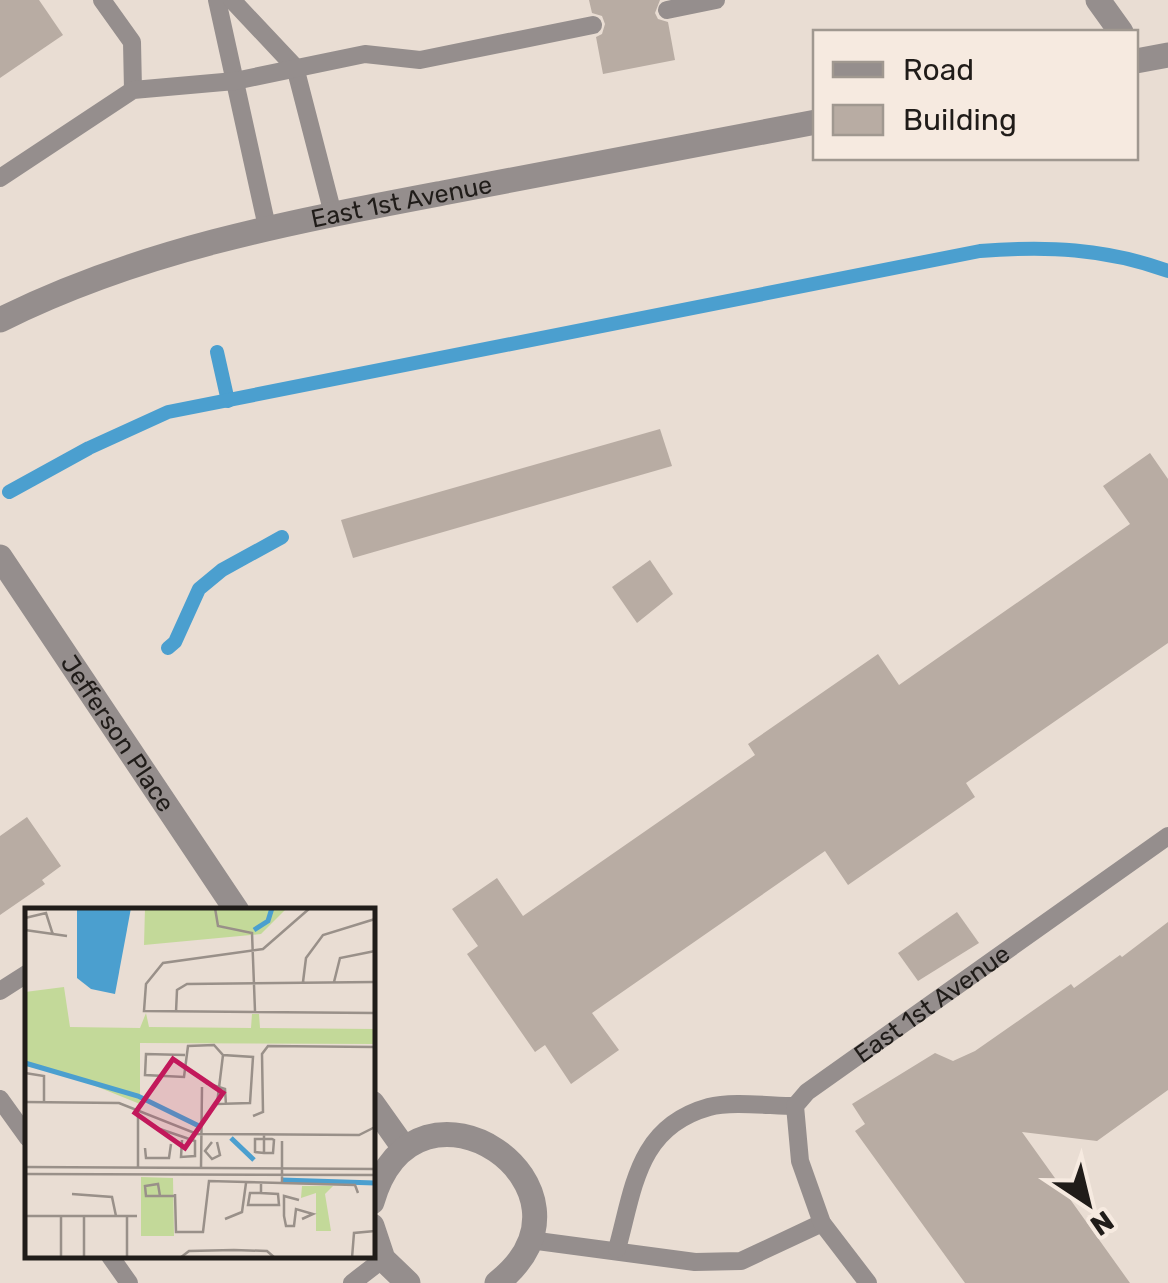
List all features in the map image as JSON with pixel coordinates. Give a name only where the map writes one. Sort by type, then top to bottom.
[{"type":"street","points":[[1098,0],[1119,30]]},
{"type":"street","points":[[1138,58],[1168,55]]},
{"type":"street","name":"East 1st Avenue","points":[[0,320],[121,268],[267,227],[813,123]]},
{"type":"street","name":"Jefferson Place","points":[[0,556],[236,908]]},
{"type":"street","points":[[375,1107],[404,1148]]},
{"type":"street","points":[[375,1193],[379,1180],[404,1148],[443,1135],[470,1136],[495,1146],[515,1164],[528,1187],[533,1213],[530,1240],[518,1264],[497,1283]]},
{"type":"street","points":[[375,1234],[384,1259],[408,1283]]},
{"type":"lane","points":[[102,0],[132,42],[132,90]]},
{"type":"lane","points":[[217,0],[267,227]]},
{"type":"lane","points":[[232,0],[295,67],[333,214]]},
{"type":"lane","points":[[667,10],[716,0]]},
{"type":"lane","points":[[0,178],[132,90],[235,81],[365,54],[420,60],[593,25]]},
{"type":"lane","name":"East 1st Avenue","points":[[795,1106],[807,1092],[1168,836]]},
{"type":"lane","points":[[0,991],[25,975]]},
{"type":"lane","points":[[0,1099],[25,1134]]},
{"type":"lane","points":[[617,1249],[643,1154],[669,1126],[710,1106],[795,1106],[800,1162],[822,1223],[868,1283]]},
{"type":"lane","points":[[530,1240],[694,1262],[741,1261],[822,1223]]},
{"type":"lane","points":[[111,1258],[129,1283]]},
{"type":"lane","points":[[352,1283],[384,1259]]},
{"type":"building","points":[[0,0],[39,0],[63,35],[0,78]]},
{"type":"building","points":[[589,0],[660,0],[655,13],[658,19],[668,22],[675,60],[603,74],[596,37],[602,34],[605,24],[602,16],[592,13]]},
{"type":"building","points":[[660,429],[672,466],[353,558],[341,520]]},
{"type":"building","points":[[1150,453],[1168,479],[1168,643],[966,783],[975,797],[848,885],[825,851],[592,1013],[619,1050],[571,1084],[545,1045],[535,1052],[467,954],[478,946],[452,909],[497,878],[523,916],[755,755],[748,744],[878,654],[899,685],[1130,524],[1103,486]]},
{"type":"building","points":[[650,560],[673,594],[637,623],[612,587]]},
{"type":"building","points":[[27,817],[61,866],[42,880],[45,884],[0,915],[0,836]]},
{"type":"building","points":[[957,912],[979,943],[918,981],[898,953]]},
{"type":"building","points":[[1168,922],[1168,1090],[1097,1141],[1022,1132],[1130,1283],[965,1283],[855,1131],[865,1124],[852,1104],[935,1053],[953,1061],[975,1051],[1071,984],[1074,988],[1122,957]]},
{"type":"waterway","points":[[9,492],[89,448],[168,412],[980,251],[1075,250],[1121,257],[1168,271]]},
{"type":"waterway","points":[[217,352],[228,401]]},
{"type":"waterway","points":[[168,648],[175,642],[199,589],[222,570],[282,537]]}]
